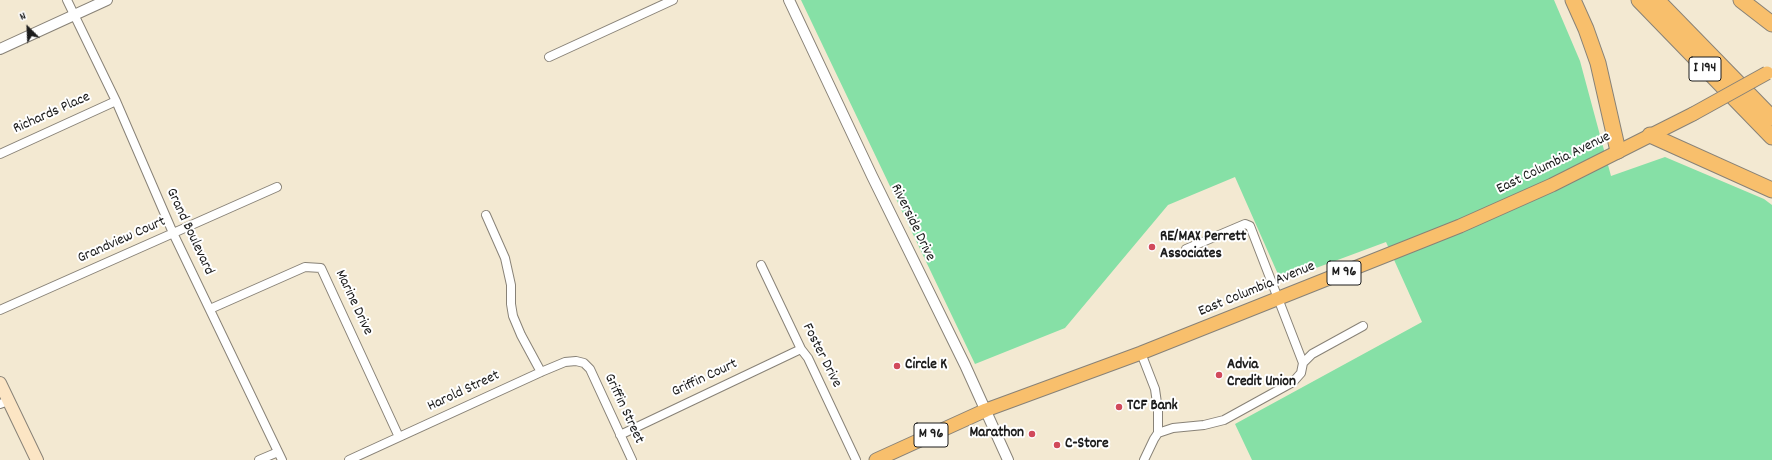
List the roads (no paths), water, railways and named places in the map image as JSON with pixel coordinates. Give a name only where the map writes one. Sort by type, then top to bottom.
[{"type":"highway","points":[[1573,0],[1586,29],[1598,62],[1618,151]]},
{"type":"highway","name":"I 194","points":[[1639,0],[1772,138]]},
{"type":"highway","name":"I 194","points":[[1657,0],[1772,118]]},
{"type":"highway","points":[[1741,0],[1772,24]]},
{"type":"highway","points":[[1650,135],[1772,190]]},
{"type":"main road","name":"East Columbia Avenue","points":[[876,460],[986,410],[1141,353],[1460,226],[1552,185],[1693,114],[1770,71]]},
{"type":"main road","points":[[0,383],[4,403],[37,460]]},
{"type":"street","name":"Grand Boulevard","points":[[67,0],[116,100],[173,233],[282,460]]},
{"type":"street","points":[[0,49],[107,0]]},
{"type":"street","points":[[549,57],[673,0]]},
{"type":"street","name":"Riverside Drive","points":[[789,0],[986,410],[1008,460]]},
{"type":"street","name":"Richards Place","points":[[0,154],[116,100]]},
{"type":"street","name":"Grandview Court","points":[[0,310],[277,187]]},
{"type":"street","points":[[486,214],[505,258],[511,285],[511,304],[514,316],[521,335],[541,372]]},
{"type":"street","points":[[1144,460],[1158,434],[1173,428],[1204,425],[1224,420],[1293,382],[1301,373],[1303,363],[1250,226],[1245,224],[1186,249]]},
{"type":"street","name":"Foster Drive","points":[[761,265],[801,349],[808,358],[856,460]]},
{"type":"street","name":"Marine Drive","points":[[210,309],[305,267],[321,268],[399,437]]},
{"type":"street","points":[[1303,363],[1312,354],[1363,326]]},
{"type":"street","name":"Griffin Court","points":[[620,435],[801,349]]},
{"type":"street","points":[[1141,353],[1155,390],[1158,410],[1158,434]]},
{"type":"street","name":"Harold Street","points":[[349,460],[565,362],[584,362],[590,369]]},
{"type":"street","name":"Griffin Street","points":[[590,369],[632,460]]},
{"type":"street","points":[[259,460],[278,452]]},
{"type":"place","name":"RE/MAX Perrett Associates","points":[[1152,247]]},
{"type":"place","name":"Circle K","points":[[897,366]]},
{"type":"place","name":"Advia Credit Union","points":[[1219,375]]},
{"type":"place","name":"TCF Bank","points":[[1119,407]]},
{"type":"place","name":"Marathon","points":[[1032,434]]},
{"type":"place","name":"C-Store","points":[[1057,445]]}]
